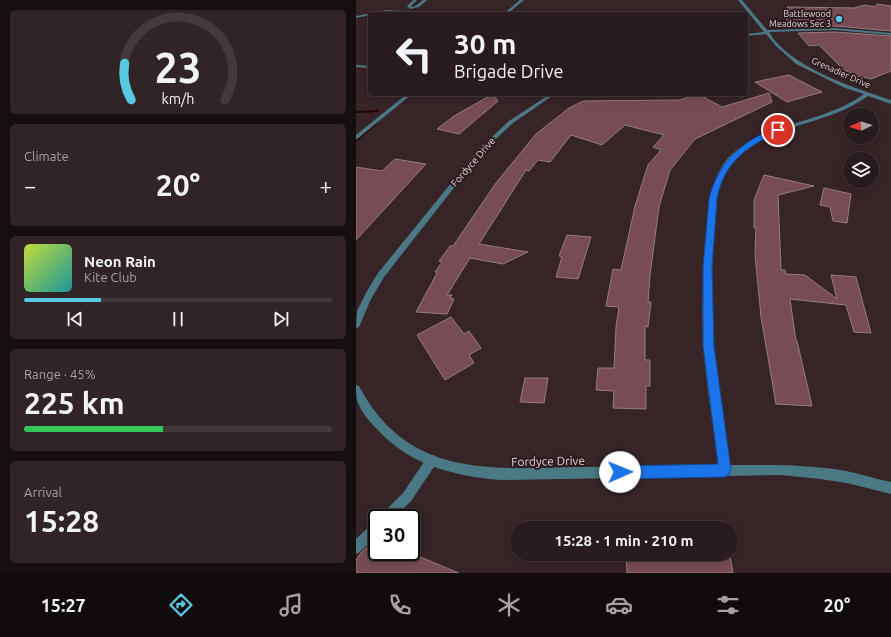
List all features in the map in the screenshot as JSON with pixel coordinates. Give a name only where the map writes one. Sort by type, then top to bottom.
[{"type":"street","points":[[383,12],[407,12],[415,0]]},
{"type":"street","points":[[411,8],[418,6],[425,0]]},
{"type":"street","points":[[507,12],[522,0]]},
{"type":"street","name":"Grenadier Drive","points":[[740,0],[768,32],[777,45],[798,63],[832,80],[891,102]]},
{"type":"street","points":[[356,18],[368,15]]},
{"type":"street","points":[[748,35],[768,32],[835,29],[891,34]]},
{"type":"street","points":[[356,66],[368,67]]},
{"type":"street","points":[[725,470],[712,383],[707,310],[707,267],[715,188],[723,171],[731,159],[755,140],[778,130],[846,108],[867,94]]},
{"type":"street","points":[[356,138],[408,96]]},
{"type":"street","name":"Fordyce Drive","points":[[356,325],[368,294],[381,275],[480,151],[511,122],[550,96]]},
{"type":"street","name":"Fordyce Drive","points":[[357,396],[384,431],[417,454],[463,470],[501,474],[781,470],[847,476],[891,488]]},
{"type":"street","points":[[395,509],[407,497],[432,460]]},
{"type":"street","points":[[356,548],[368,536]]},
{"type":"building","points":[[877,4],[891,6],[891,31],[835,26],[794,28],[784,16],[795,15],[787,7],[854,8],[865,5],[875,7]]},
{"type":"building","points":[[835,32],[891,36],[891,71],[871,79],[864,77],[862,78],[844,70],[819,45],[809,46],[798,33]]},
{"type":"building","points":[[789,75],[822,92],[787,102],[755,82]]},
{"type":"building","points":[[769,93],[772,102],[695,139],[670,170],[659,207],[650,275],[648,302],[651,302],[648,327],[645,326],[645,360],[650,360],[650,386],[646,386],[646,409],[613,408],[614,391],[596,390],[598,368],[614,368],[616,327],[619,307],[606,306],[613,269],[621,270],[635,206],[648,165],[661,150],[653,147],[664,135],[625,125],[602,145],[571,135],[550,162],[538,160],[529,171],[526,170],[479,244],[528,252],[503,264],[470,258],[447,295],[452,295],[450,298],[454,299],[447,314],[416,312],[437,273],[435,272],[442,262],[439,261],[450,246],[453,246],[496,183],[536,134],[569,108],[583,101],[680,100],[692,96],[702,96],[722,107]]},
{"type":"building","points":[[489,96],[494,96],[498,101],[459,134],[437,129],[454,116]]},
{"type":"building","points":[[395,159],[426,164],[356,240],[356,167],[382,171]]},
{"type":"building","points":[[764,175],[814,186],[778,195],[781,270],[785,270],[786,274],[805,275],[837,299],[831,275],[856,277],[871,333],[854,332],[846,305],[790,299],[796,341],[812,406],[776,404],[761,317],[755,255],[756,228],[754,228],[754,200]]},
{"type":"building","points":[[824,188],[851,194],[847,223],[833,221],[830,207],[820,205]]},
{"type":"building","points":[[567,235],[591,237],[578,279],[556,277],[562,257],[559,256]]},
{"type":"building","points":[[451,317],[464,334],[469,331],[481,348],[469,355],[474,363],[445,380],[417,335]]},
{"type":"building","points":[[525,378],[548,378],[544,403],[520,402]]},
{"type":"building","points":[[368,546],[368,561],[420,561],[420,557],[459,573],[356,573],[356,560]]},
{"type":"building","points":[[626,561],[731,561],[733,573],[627,573]]},
{"type":"waterway","points":[[356,112],[378,111]]},
{"type":"waterway","points":[[356,141],[376,123]]},
{"type":"place","name":"Battlewood Meadows Sec 3","points":[[839,19]]},
{"type":"route","points":[[620,472],[725,470],[708,346],[707,267],[713,199],[715,188],[723,171],[731,159],[755,140],[778,130]]}]
